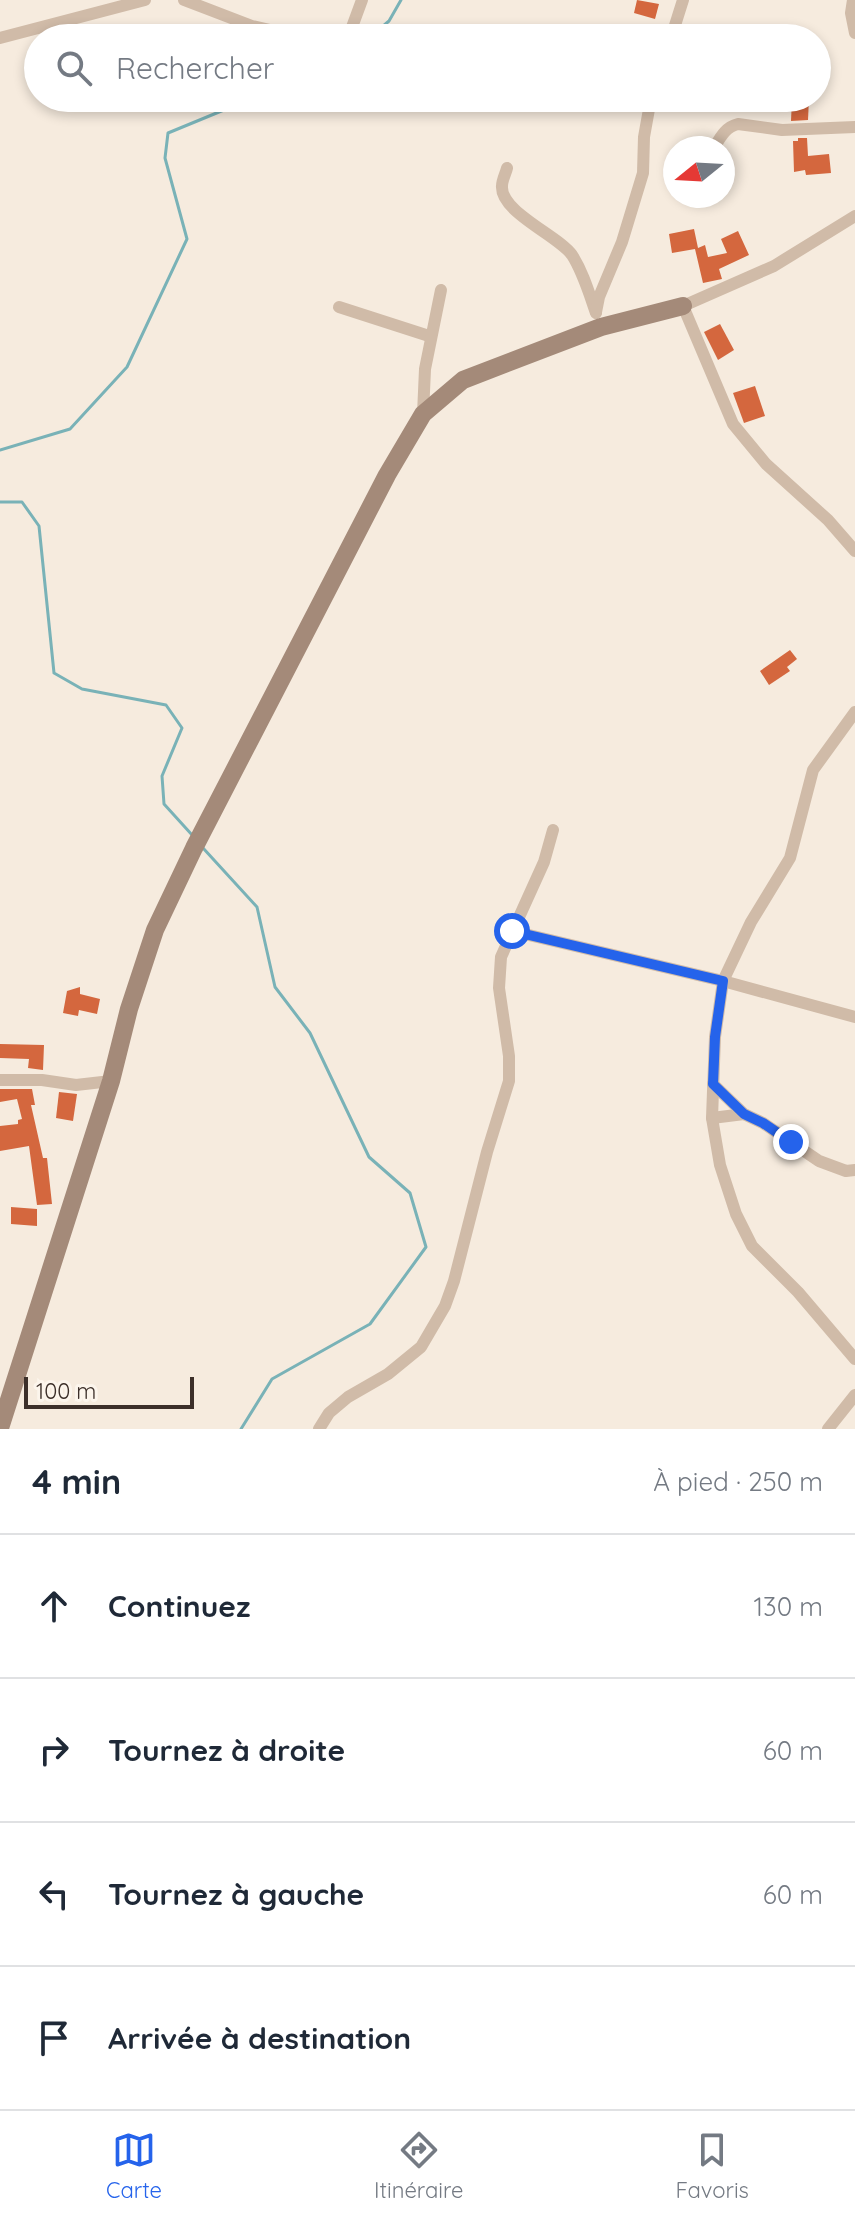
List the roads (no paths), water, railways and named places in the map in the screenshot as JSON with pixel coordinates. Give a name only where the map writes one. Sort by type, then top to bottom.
[{"type":"street","points":[[53,24],[145,0]]},
{"type":"street","points":[[184,0],[247,24]]},
{"type":"street","points":[[353,24],[362,0]]},
{"type":"street","points":[[675,24],[683,0]]},
{"type":"street","points":[[853,0],[851,13],[855,33]]},
{"type":"street","points":[[0,38],[24,32]]},
{"type":"street","points":[[598,319],[599,297],[622,242],[643,173],[648,112]]},
{"type":"street","points":[[721,136],[738,124],[782,130],[855,127]]},
{"type":"street","points":[[507,168],[502,186],[506,199],[570,252],[584,278],[598,319]]},
{"type":"street","points":[[0,1428],[111,1081],[129,1009],[162,916],[194,848],[380,489],[423,414],[463,380],[598,319],[683,306],[774,266],[855,216]]},
{"type":"street","points":[[423,414],[429,336],[441,290]]},
{"type":"street","points":[[683,306],[733,424],[766,464],[828,520],[855,551]]},
{"type":"street","points":[[339,307],[429,336]]},
{"type":"street","points":[[855,712],[813,770],[790,858],[751,922],[723,981],[715,1037],[712,1118],[720,1165],[736,1214],[752,1246],[798,1292],[855,1359]]},
{"type":"street","points":[[319,1429],[329,1413],[348,1397],[388,1374],[421,1347],[445,1306],[509,1081],[509,1056],[499,988],[501,957],[544,862],[553,830]]},
{"type":"street","points":[[512,931],[723,981],[855,1017]]},
{"type":"street","points":[[0,1080],[42,1080],[76,1085],[111,1081]]},
{"type":"street","points":[[713,1084],[744,1114],[763,1123],[819,1161],[846,1171],[855,1170]]},
{"type":"street","points":[[712,1118],[744,1114]]},
{"type":"street","points":[[828,1429],[855,1395]]},
{"type":"waterway","points":[[385,24],[401,0]]},
{"type":"waterway","points":[[0,450],[70,429],[127,367],[187,239],[165,158],[168,133],[219,112]]},
{"type":"waterway","points":[[0,502],[22,502],[39,526],[54,673],[82,689],[166,705],[182,728],[162,776],[164,804],[193,836]]},
{"type":"waterway","points":[[203,848],[257,907],[275,987],[310,1033],[369,1157],[410,1193],[426,1247],[370,1324],[272,1379],[241,1429]]}]
